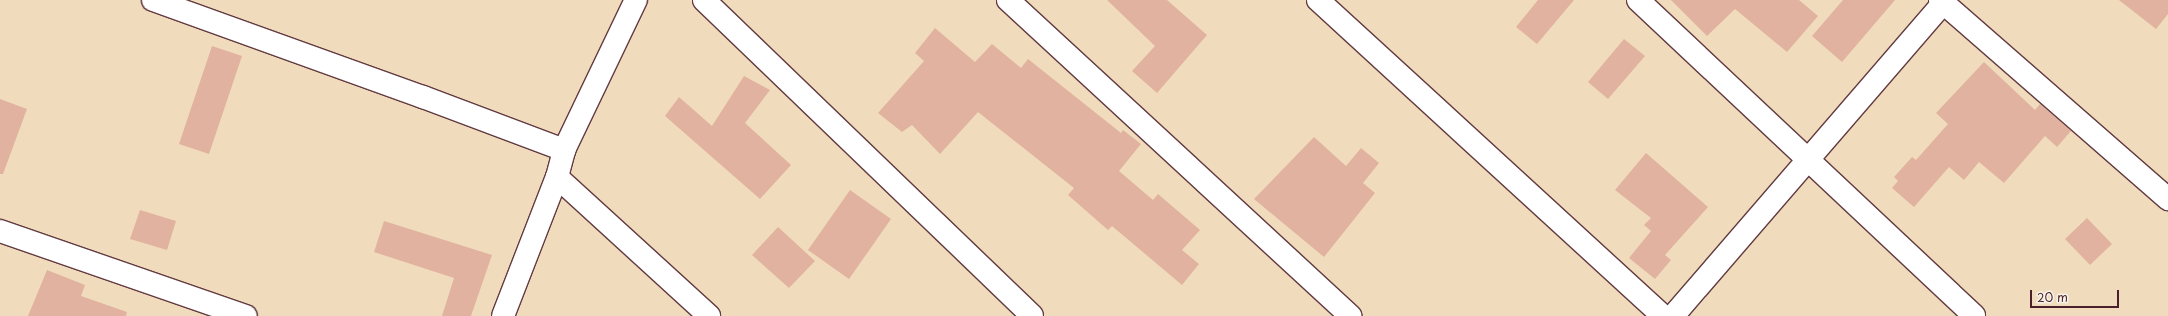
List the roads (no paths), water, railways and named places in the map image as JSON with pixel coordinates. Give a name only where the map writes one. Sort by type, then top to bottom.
[{"type":"street","points":[[153,0],[423,97],[564,150]]},
{"type":"street","points":[[503,316],[557,177],[564,150],[636,0]]},
{"type":"street","points":[[704,0],[1032,316]]},
{"type":"street","points":[[1008,0],[1350,316]]},
{"type":"street","points":[[1318,0],[1663,316]]},
{"type":"street","points":[[1638,0],[1807,161],[1974,316]]},
{"type":"street","points":[[1673,316],[1943,1],[2168,199]]},
{"type":"street","points":[[557,177],[709,316]]},
{"type":"street","points":[[0,231],[246,316]]}]
